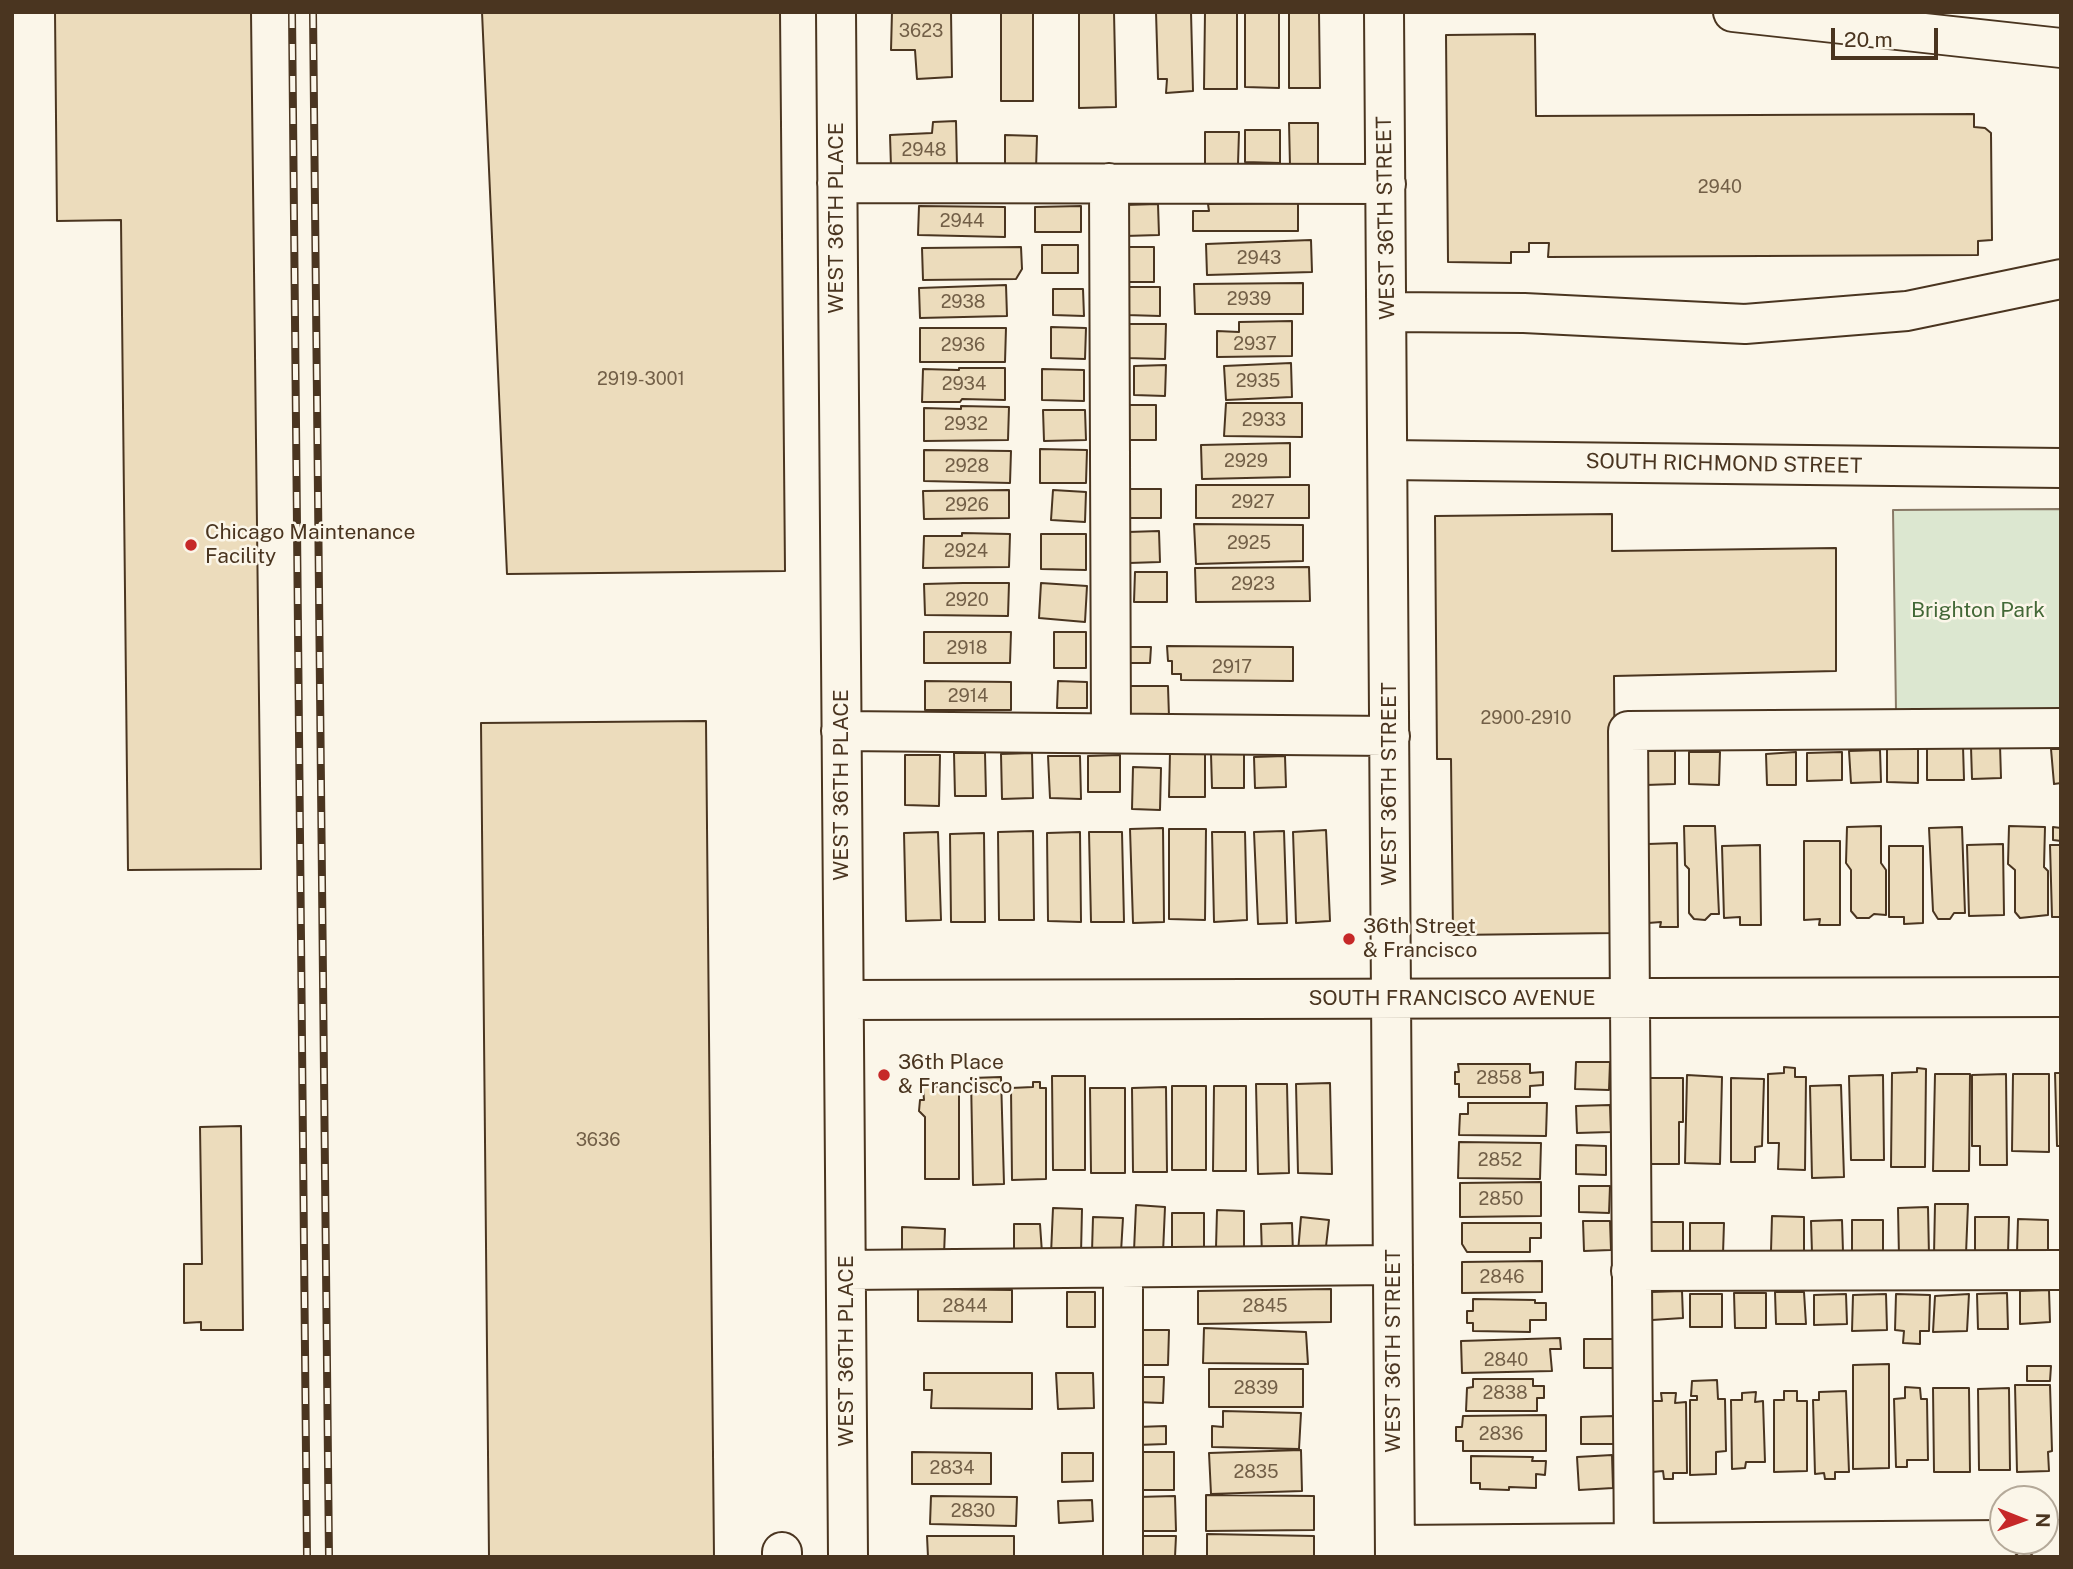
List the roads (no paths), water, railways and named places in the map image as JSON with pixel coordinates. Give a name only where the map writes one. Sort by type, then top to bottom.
[{"type":"street","name":"WEST 36TH PLACE","points":[[835,12],[848,1557]]},
{"type":"street","name":"WEST 36TH STREET","points":[[1384,12],[1395,1551]]},
{"type":"street","points":[[1733,12],[2061,48]]},
{"type":"street","points":[[837,183],[1386,184]]},
{"type":"street","points":[[1109,183],[1111,733]]},
{"type":"street","points":[[1387,312],[1524,313],[1745,324],[1907,311],[2061,279]]},
{"type":"street","name":"SOUTH RICHMOND STREET","points":[[1388,460],[2061,468]]},
{"type":"street","points":[[1634,1550],[1628,731],[2061,728]]},
{"type":"street","points":[[841,731],[1390,736]]},
{"type":"street","name":"SOUTH FRANCISCO AVENUE","points":[[844,999],[2061,997]]},
{"type":"street","points":[[846,1270],[1393,1265]]},
{"type":"street","points":[[1123,1269],[1123,1557]]},
{"type":"street","points":[[1631,1271],[2061,1270]]},
{"type":"street","points":[[1395,1551],[1634,1550],[1989,1540]]},
{"type":"railway","points":[[292,12],[307,1557]]},
{"type":"railway","points":[[313,12],[329,1557]]},
{"type":"place","name":"Chicago Maintenance Facility","points":[[191,545]]},
{"type":"place","name":"36th Street & Francisco","points":[[1349,939]]},
{"type":"place","name":"36th Place & Francisco","points":[[884,1075]]},
{"type":"park label","name":"Brighton Park","points":[[1978,611]]}]
